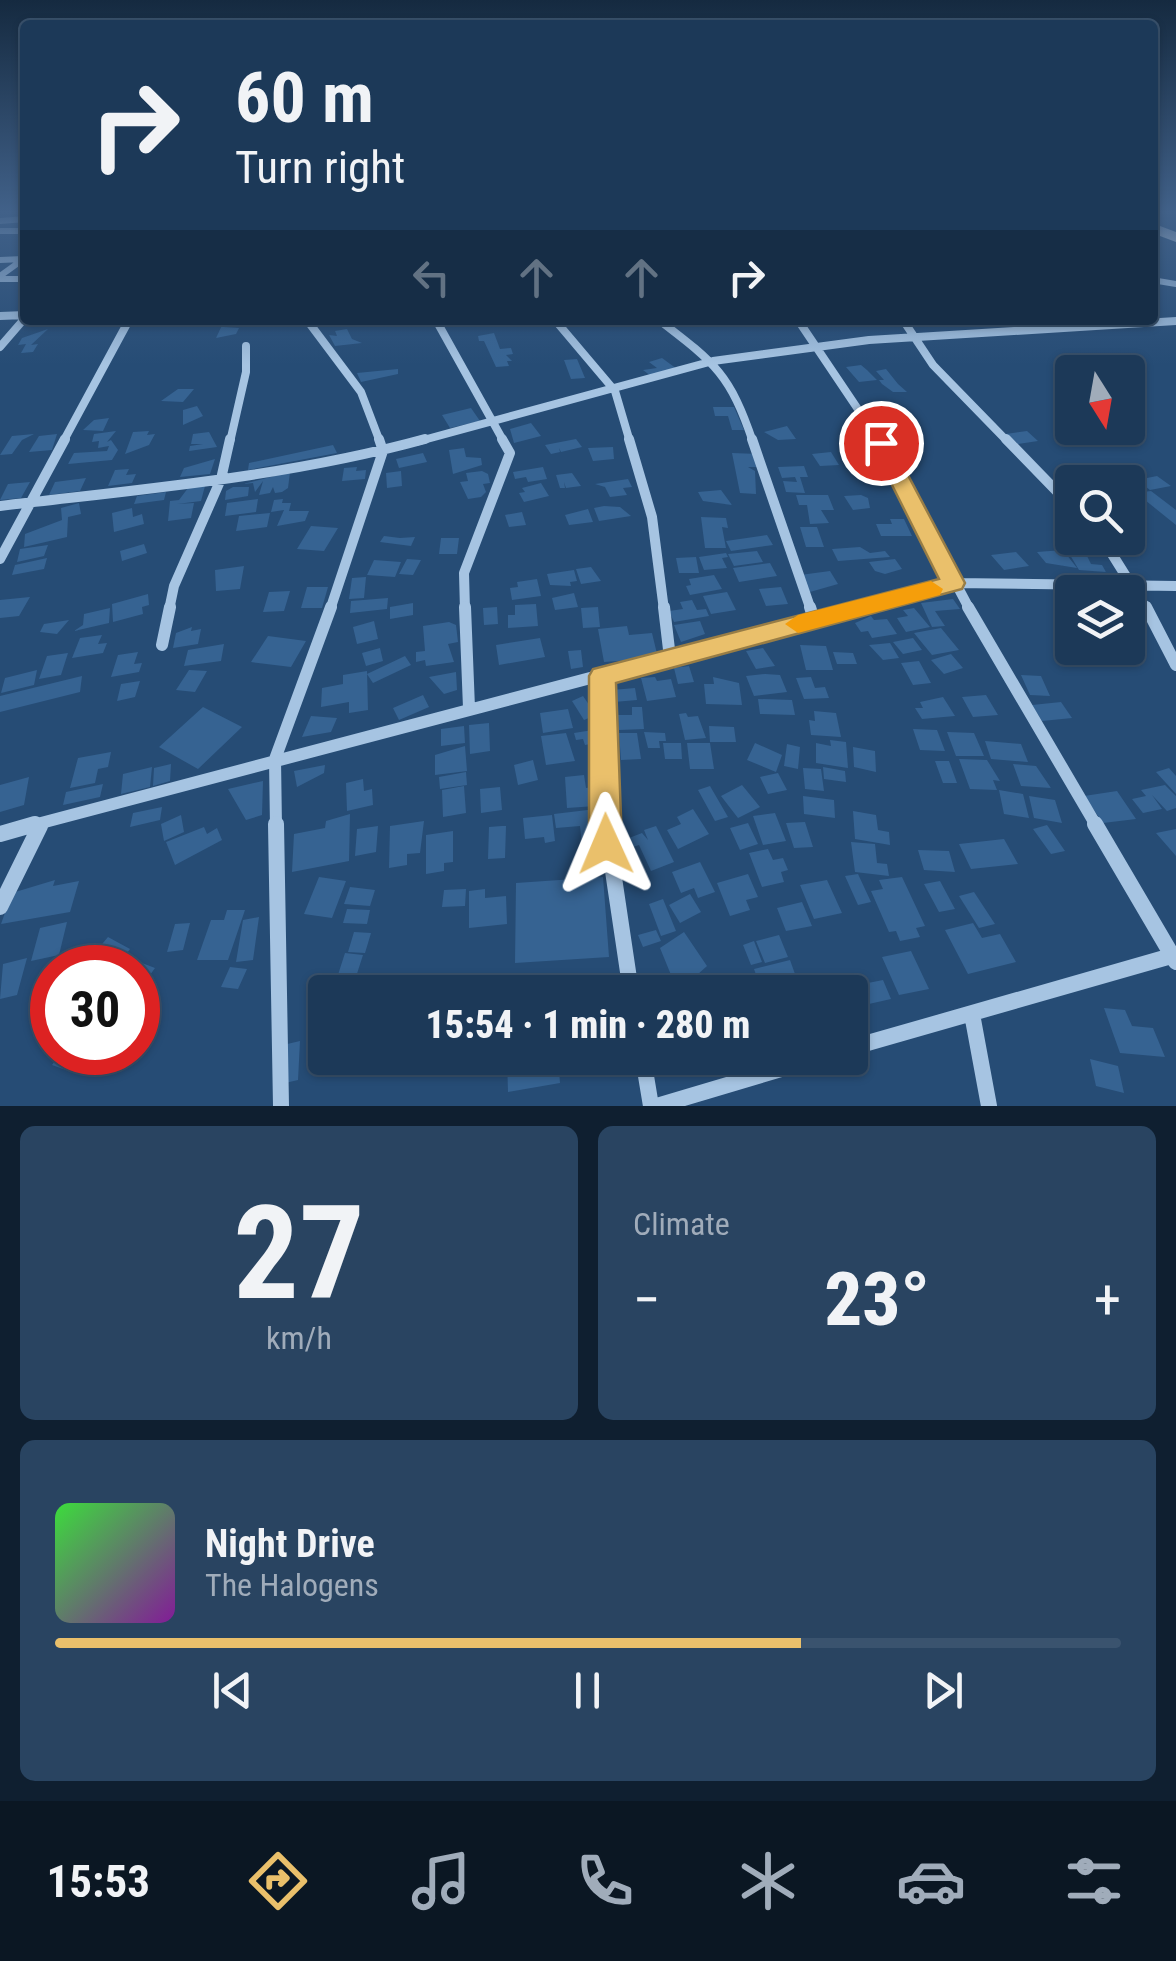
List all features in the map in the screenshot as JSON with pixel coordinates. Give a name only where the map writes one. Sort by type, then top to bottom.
[{"type":"street","points":[[0,347],[20,322]]},
{"type":"street","points":[[0,559],[127,325]]},
{"type":"street","points":[[281,1106],[275,759],[355,543],[383,451],[361,392],[311,325]]},
{"type":"street","points":[[439,325],[510,453],[464,572],[469,708]]},
{"type":"street","points":[[559,325],[615,391],[652,517],[670,658]]},
{"type":"street","points":[[665,325],[712,362],[736,391],[814,620]]},
{"type":"street","points":[[802,325],[866,415],[954,583],[1174,957],[868,1043]]},
{"type":"street","points":[[907,325],[932,365],[1055,490]]},
{"type":"street","points":[[0,506],[221,479],[383,451],[712,362],[914,336],[1106,325]]},
{"type":"street","points":[[162,645],[174,586],[196,546],[221,479],[246,372],[246,346]]},
{"type":"street","points":[[0,834],[954,583],[1055,584]]},
{"type":"street","points":[[1145,585],[1176,586]]},
{"type":"street","points":[[1145,605],[1176,664]]},
{"type":"street","points":[[602,676],[606,844],[629,975]]},
{"type":"street","points":[[0,907],[40,826]]},
{"type":"street","points":[[972,1014],[989,1106]]},
{"type":"street","points":[[649,1075],[660,1105],[761,1075]]},
{"type":"building","points":[[222,325],[239,328],[236,334],[216,338]]},
{"type":"building","points":[[48,329],[31,345],[38,344],[33,352],[21,353],[26,344],[18,345],[22,338]]},
{"type":"building","points":[[347,329],[352,339],[362,343],[335,346],[329,335],[337,336],[335,331]]},
{"type":"building","points":[[494,333],[500,349],[511,348],[513,354],[506,355],[512,361],[507,361],[509,366],[496,367],[484,341],[479,341],[478,336]]},
{"type":"building","points":[[662,358],[677,369],[651,376],[643,370],[657,368],[649,362]]},
{"type":"building","points":[[577,359],[585,378],[571,379],[564,360]]},
{"type":"building","points":[[861,365],[877,380],[859,382],[846,367]]},
{"type":"building","points":[[398,369],[398,374],[361,382],[357,373]]},
{"type":"building","points":[[886,369],[907,392],[893,392],[882,384],[879,380],[884,380],[876,371]]},
{"type":"building","points":[[178,389],[194,389],[183,402],[161,401]]},
{"type":"building","points":[[197,406],[203,416],[183,425],[183,410]]},
{"type":"building","points":[[713,407],[734,407],[744,430],[732,430],[728,416],[715,416]]},
{"type":"building","points":[[471,408],[480,421],[450,428],[442,415]]},
{"type":"building","points":[[109,418],[103,431],[83,430],[94,420]]},
{"type":"building","points":[[531,423],[541,436],[514,443],[510,429]]},
{"type":"building","points":[[787,426],[796,439],[778,440],[764,432]]},
{"type":"building","points":[[116,431],[107,442],[111,440],[118,450],[112,460],[68,464],[74,453],[107,451],[109,446],[98,448],[99,441],[92,442],[94,434]]},
{"type":"building","points":[[149,431],[147,435],[155,434],[149,445],[125,454],[133,432]]},
{"type":"building","points":[[1027,431],[1038,441],[1018,444],[1006,434]]},
{"type":"building","points":[[209,432],[217,447],[189,451],[190,446],[203,444],[191,444],[193,434]]},
{"type":"building","points":[[34,434],[22,440],[12,454],[0,455],[12,436]]},
{"type":"building","points":[[57,434],[52,450],[29,452],[39,436]]},
{"type":"building","points":[[576,439],[582,447],[561,452],[559,448],[560,452],[551,454],[545,445]]},
{"type":"building","points":[[333,445],[337,453],[248,470],[249,463]]},
{"type":"building","points":[[613,447],[614,459],[593,461],[588,448]]},
{"type":"building","points":[[464,448],[466,457],[481,458],[482,465],[453,474],[449,450]]},
{"type":"building","points":[[831,452],[839,465],[820,466],[812,454]]},
{"type":"building","points":[[423,453],[427,462],[399,468],[396,459]]},
{"type":"building","points":[[732,453],[758,454],[760,467],[748,467],[755,471],[756,494],[740,493]]},
{"type":"building","points":[[215,459],[210,474],[180,477],[184,468]]},
{"type":"building","points":[[804,466],[808,477],[800,477],[805,493],[786,492],[783,481],[797,482],[795,477],[782,478],[778,467]]},
{"type":"building","points":[[357,467],[356,471],[366,470],[365,479],[342,481],[344,468]]},
{"type":"building","points":[[543,467],[547,479],[515,479],[513,472]]},
{"type":"building","points":[[129,469],[126,475],[136,474],[132,483],[108,486],[115,470]]},
{"type":"building","points":[[401,471],[402,486],[387,488],[386,473]]},
{"type":"building","points":[[290,472],[288,488],[282,492],[275,493],[273,487],[270,493],[259,495],[263,481],[255,492],[253,483],[243,484]]},
{"type":"building","points":[[466,473],[488,474],[490,483],[483,484],[486,492],[468,499],[460,482],[468,481]]},
{"type":"building","points":[[572,473],[581,486],[566,488],[564,482],[565,488],[560,488],[556,475]]},
{"type":"building","points":[[1157,476],[1171,486],[1150,490],[1145,486],[1145,478]]},
{"type":"building","points":[[86,478],[80,491],[49,495],[55,482]]},
{"type":"building","points":[[628,479],[632,487],[623,488],[627,495],[610,497],[605,487],[595,484]]},
{"type":"building","points":[[30,482],[21,498],[0,500],[8,484]]},
{"type":"building","points":[[541,483],[549,496],[524,502],[519,493],[525,492],[522,488]]},
{"type":"building","points":[[205,486],[201,501],[177,504],[194,503],[191,518],[168,521],[170,501],[179,500],[188,488]]},
{"type":"building","points":[[249,487],[248,496],[225,500],[226,491]]},
{"type":"building","points":[[721,490],[732,505],[703,501],[698,492]]},
{"type":"building","points":[[1151,491],[1176,510],[1176,525],[1145,500],[1145,492]]},
{"type":"building","points":[[166,492],[164,500],[134,504],[137,496]]},
{"type":"building","points":[[796,495],[828,495],[834,510],[821,510],[829,523],[810,524],[807,505],[799,505]]},
{"type":"building","points":[[844,496],[868,498],[870,508],[853,510]]},
{"type":"building","points":[[258,499],[256,512],[225,516],[227,503]]},
{"type":"building","points":[[283,499],[282,503],[291,503],[289,511],[309,511],[305,521],[277,526],[284,510],[271,512],[274,500]]},
{"type":"building","points":[[79,503],[81,514],[68,517],[67,537],[24,547],[25,534],[62,520],[61,508]]},
{"type":"building","points":[[620,507],[631,516],[599,521],[594,508]]},
{"type":"building","points":[[132,508],[133,517],[142,514],[144,524],[114,532],[112,513]]},
{"type":"building","points":[[588,509],[593,522],[569,525],[565,515]]},
{"type":"building","points":[[522,512],[526,525],[509,527],[505,515]]},
{"type":"building","points":[[270,513],[267,527],[236,531],[239,516]]},
{"type":"building","points":[[701,517],[726,518],[728,528],[722,527],[726,548],[705,548]]},
{"type":"building","points":[[890,519],[904,519],[912,536],[881,536],[876,524],[892,524]]},
{"type":"building","points":[[311,526],[338,528],[324,551],[297,549]]},
{"type":"building","points":[[800,527],[817,527],[824,547],[806,547]]},
{"type":"building","points":[[767,535],[773,545],[731,551],[726,541]]},
{"type":"building","points":[[384,536],[415,537],[411,546],[380,542]]},
{"type":"building","points":[[441,538],[459,538],[457,554],[439,554]]},
{"type":"building","points":[[144,544],[147,553],[122,561],[120,551]]},
{"type":"building","points":[[48,545],[44,556],[17,562],[20,549]]},
{"type":"building","points":[[860,547],[870,553],[885,551],[890,557],[838,561],[832,549]]},
{"type":"building","points":[[757,551],[763,562],[734,566],[728,554]]},
{"type":"building","points":[[1055,551],[1055,555],[1067,555],[1077,568],[1046,563],[1037,552]]},
{"type":"building","points":[[1016,552],[1029,566],[1004,570],[991,555]]},
{"type":"building","points":[[726,553],[728,557],[722,558],[727,568],[704,570],[699,557]]},
{"type":"building","points":[[1070,555],[1087,556],[1091,564],[1102,565],[1106,572],[1079,570]]},
{"type":"building","points":[[696,557],[699,573],[679,573],[676,558]]},
{"type":"building","points":[[47,558],[44,569],[12,575],[15,565]]},
{"type":"building","points":[[407,559],[421,560],[413,575],[399,574]]},
{"type":"building","points":[[895,559],[902,569],[885,574],[875,571],[869,562]]},
{"type":"building","points":[[374,560],[401,562],[395,577],[367,575]]},
{"type":"building","points":[[770,563],[777,576],[739,582],[733,568]]},
{"type":"building","points":[[244,566],[240,589],[216,591],[215,570]]},
{"type":"building","points":[[591,567],[601,581],[581,584],[576,569]]},
{"type":"building","points":[[574,570],[577,581],[570,582],[571,586],[550,585],[547,574]]},
{"type":"building","points":[[830,571],[838,584],[810,592],[800,575]]},
{"type":"building","points":[[714,575],[722,589],[690,595],[686,586],[691,585],[689,579]]},
{"type":"building","points":[[366,577],[364,598],[349,599],[352,578]]},
{"type":"building","points":[[537,579],[541,596],[512,600],[510,588],[518,587],[517,582]]},
{"type":"building","points":[[307,587],[328,587],[322,608],[301,608]]},
{"type":"building","points":[[781,587],[788,604],[766,606],[759,589]]},
{"type":"building","points":[[290,591],[284,611],[263,612],[269,592]]},
{"type":"building","points":[[727,592],[736,610],[711,614],[703,596]]},
{"type":"building","points":[[574,593],[578,607],[555,610],[552,598]]},
{"type":"building","points":[[148,594],[149,605],[142,607],[143,614],[113,622],[112,604]]},
{"type":"building","points":[[30,597],[19,616],[0,618],[0,600]]},
{"type":"building","points":[[388,598],[387,609],[350,613],[351,601]]},
{"type":"building","points":[[953,599],[960,609],[935,611],[945,626],[932,627],[921,603]]},
{"type":"building","points":[[692,600],[697,610],[706,609],[709,616],[674,622],[669,611],[683,609],[680,602]]},
{"type":"building","points":[[413,603],[413,615],[390,619],[390,607]]},
{"type":"building","points":[[536,604],[538,626],[508,628],[508,615],[515,615],[515,605]]},
{"type":"building","points":[[497,607],[498,624],[484,625],[483,608]]},
{"type":"building","points":[[598,607],[600,627],[583,628],[581,608]]},
{"type":"building","points":[[110,608],[109,623],[74,631],[83,625],[84,614]]},
{"type":"building","points":[[914,608],[930,627],[906,632],[897,618],[908,616],[903,610]]},
{"type":"building","points":[[871,616],[874,620],[887,619],[897,634],[872,638],[868,631],[861,632],[855,623]]},
{"type":"building","points":[[69,620],[57,634],[40,632],[44,624]]},
{"type":"building","points":[[374,621],[378,639],[357,644],[353,627]]},
{"type":"building","points":[[700,621],[705,634],[681,642],[674,625]]},
{"type":"building","points":[[449,622],[456,625],[458,642],[448,644],[454,662],[426,666],[425,660],[416,662],[416,652],[425,651],[423,626]]},
{"type":"building","points":[[627,626],[629,635],[652,633],[658,658],[604,662],[598,629]]},
{"type":"building","points":[[192,627],[191,631],[201,629],[198,644],[173,648],[176,633]]},
{"type":"building","points":[[941,628],[959,650],[932,655],[914,633]]},
{"type":"building","points":[[102,635],[98,644],[107,643],[103,653],[72,658],[80,638]]},
{"type":"building","points":[[268,636],[306,641],[291,667],[251,662]]},
{"type":"building","points":[[540,638],[545,657],[499,665],[496,645]]},
{"type":"building","points":[[913,638],[922,650],[903,654],[893,642]]},
{"type":"building","points":[[890,643],[899,658],[883,660],[869,645]]},
{"type":"building","points":[[224,644],[221,661],[184,666],[188,650]]},
{"type":"building","points":[[800,645],[826,646],[833,670],[806,670]]},
{"type":"building","points":[[380,648],[383,661],[366,666],[362,653]]},
{"type":"building","points":[[763,648],[775,666],[756,669],[746,651]]},
{"type":"building","points":[[581,650],[583,667],[571,669],[568,651]]},
{"type":"building","points":[[138,652],[134,664],[142,663],[139,672],[111,677],[118,655]]},
{"type":"building","points":[[833,652],[853,653],[857,664],[837,664]]},
{"type":"building","points":[[68,653],[61,675],[39,679],[47,656]]},
{"type":"building","points":[[951,654],[963,668],[944,674],[931,660]]},
{"type":"building","points":[[405,656],[411,665],[373,683],[367,674]]},
{"type":"building","points":[[919,661],[931,683],[913,685],[901,663]]},
{"type":"building","points":[[689,666],[694,682],[678,684],[674,668]]},
{"type":"building","points":[[37,670],[34,685],[1,693],[5,678]]},
{"type":"building","points":[[189,670],[207,671],[195,692],[176,690]]},
{"type":"building","points":[[367,671],[368,710],[349,713],[349,702],[321,707],[322,688],[343,684],[343,675]]},
{"type":"building","points":[[456,672],[457,690],[444,694],[429,677]]},
{"type":"building","points":[[780,675],[787,692],[754,696],[746,676]]},
{"type":"building","points":[[1021,675],[1041,676],[1050,696],[1030,695]]},
{"type":"building","points":[[82,676],[80,692],[0,712],[0,696]]},
{"type":"building","points":[[655,677],[657,681],[671,679],[676,697],[647,701],[641,678]]},
{"type":"building","points":[[713,677],[739,683],[742,705],[706,704],[704,684],[714,684]]},
{"type":"building","points":[[811,677],[815,688],[825,687],[829,698],[804,699],[796,678]]},
{"type":"building","points":[[140,681],[135,697],[117,701],[121,684]]},
{"type":"building","points":[[635,688],[637,700],[614,702],[612,690]]},
{"type":"building","points":[[423,695],[429,707],[399,720],[393,708]]},
{"type":"building","points":[[986,695],[998,715],[973,717],[962,697]]},
{"type":"building","points":[[583,696],[596,715],[584,720],[572,701]]},
{"type":"building","points":[[943,697],[955,716],[922,719],[915,708],[923,708],[920,702]]},
{"type":"building","points":[[758,699],[792,700],[795,715],[760,714]]},
{"type":"building","points":[[1061,702],[1072,718],[1042,721],[1032,705]]},
{"type":"building","points":[[203,707],[242,727],[198,769],[159,747]]},
{"type":"building","points":[[632,707],[642,707],[644,729],[619,730],[618,715],[632,715]]},
{"type":"building","points":[[568,709],[573,728],[543,733],[540,713]]},
{"type":"building","points":[[814,711],[836,713],[841,737],[811,735],[809,720],[815,721]]},
{"type":"building","points":[[686,713],[688,717],[698,716],[706,738],[685,740],[679,714]]},
{"type":"building","points":[[311,716],[337,718],[331,732],[302,737]]},
{"type":"building","points":[[489,723],[490,751],[470,754],[469,725]]},
{"type":"building","points":[[464,726],[465,743],[441,746],[441,729]]},
{"type":"building","points":[[709,726],[734,727],[736,742],[710,742]]},
{"type":"building","points":[[913,729],[937,730],[945,751],[920,750]]},
{"type":"building","points":[[593,730],[596,743],[585,745],[583,739],[576,740],[574,733]]},
{"type":"building","points":[[644,732],[665,733],[666,741],[659,741],[660,748],[648,748]]},
{"type":"building","points":[[947,732],[974,733],[984,756],[956,756]]},
{"type":"building","points":[[566,733],[575,761],[546,765],[541,736]]},
{"type":"building","points":[[619,733],[637,733],[641,759],[621,760]]},
{"type":"building","points":[[830,740],[846,742],[848,768],[816,763],[816,743],[831,746]]},
{"type":"building","points":[[985,741],[1021,744],[1028,762],[991,759]]},
{"type":"building","points":[[663,743],[681,743],[682,759],[665,759]]},
{"type":"building","points":[[687,743],[710,743],[714,769],[690,769]]},
{"type":"building","points":[[755,743],[782,755],[776,772],[747,760]]},
{"type":"building","points":[[787,744],[800,747],[798,769],[784,766]]},
{"type":"building","points":[[465,746],[467,771],[435,775],[435,755]]},
{"type":"building","points":[[853,747],[875,751],[876,772],[854,767]]},
{"type":"building","points":[[111,752],[108,767],[98,769],[95,783],[70,788],[78,758]]},
{"type":"building","points":[[959,759],[987,760],[1000,781],[993,780],[997,790],[970,789]]},
{"type":"building","points":[[533,760],[538,780],[518,785],[514,765]]},
{"type":"building","points":[[935,761],[949,761],[957,783],[943,783]]},
{"type":"building","points":[[171,764],[170,781],[153,786],[154,768]]},
{"type":"building","points":[[1013,764],[1036,766],[1051,788],[1021,786]]},
{"type":"building","points":[[325,765],[324,773],[297,787],[294,771]]},
{"type":"building","points":[[152,767],[150,787],[121,794],[123,774]]},
{"type":"building","points":[[823,767],[845,771],[846,782],[824,779]]},
{"type":"building","points":[[803,768],[821,769],[824,791],[805,789]]},
{"type":"building","points":[[1169,768],[1176,776],[1176,794],[1156,772]]},
{"type":"building","points":[[466,772],[467,785],[440,789],[439,777]]},
{"type":"building","points":[[778,773],[787,790],[768,794],[760,777]]},
{"type":"building","points":[[584,775],[586,788],[594,787],[596,806],[567,808],[565,777]]},
{"type":"building","points":[[29,777],[24,805],[0,812],[0,785]]},
{"type":"building","points":[[363,779],[364,791],[372,789],[373,805],[347,811],[346,783]]},
{"type":"building","points":[[263,781],[262,815],[246,820],[228,789]]},
{"type":"building","points":[[103,784],[100,797],[63,805],[66,792]]},
{"type":"building","points":[[742,785],[760,807],[738,818],[721,796]]},
{"type":"building","points":[[1165,785],[1176,796],[1176,808],[1167,811],[1152,795],[1162,809],[1143,813],[1132,799],[1146,796],[1141,790]]},
{"type":"building","points":[[464,786],[466,813],[443,817],[442,790]]},
{"type":"building","points":[[710,786],[728,817],[715,821],[698,790]]},
{"type":"building","points":[[500,787],[502,810],[481,813],[480,789]]},
{"type":"building","points":[[999,790],[1023,794],[1029,818],[1004,814]]},
{"type":"building","points":[[1117,791],[1136,819],[1103,823],[1084,796]]},
{"type":"building","points":[[803,796],[834,800],[835,818],[804,814]]},
{"type":"building","points":[[1029,796],[1055,800],[1062,823],[1034,818]]},
{"type":"building","points":[[162,807],[160,820],[130,827],[133,813]]},
{"type":"building","points":[[596,809],[602,851],[583,853],[580,826],[556,828],[554,814]]},
{"type":"building","points":[[693,809],[709,834],[678,849],[667,830],[681,824],[677,817]]},
{"type":"building","points":[[853,811],[876,815],[878,830],[889,832],[890,845],[855,839]]},
{"type":"building","points":[[775,813],[786,841],[763,845],[753,816]]},
{"type":"building","points":[[350,814],[349,861],[292,872],[294,834],[325,828],[326,821]]},
{"type":"building","points":[[181,815],[184,832],[164,841],[161,824]]},
{"type":"building","points":[[552,815],[555,841],[545,843],[544,837],[525,839],[523,818]]},
{"type":"building","points":[[424,821],[420,853],[407,854],[407,865],[389,868],[390,826]]},
{"type":"building","points":[[805,822],[813,847],[794,848],[786,823]]},
{"type":"building","points":[[748,823],[758,844],[740,850],[730,828]]},
{"type":"building","points":[[1047,825],[1065,851],[1051,854],[1033,829]]},
{"type":"building","points":[[378,826],[376,852],[355,856],[357,829]]},
{"type":"building","points":[[506,826],[505,858],[488,859],[489,827]]},
{"type":"building","points":[[656,826],[674,862],[651,871],[639,845],[633,847],[629,838],[642,833],[648,840],[644,830]]},
{"type":"building","points":[[204,827],[207,834],[217,828],[222,840],[175,865],[166,842]]},
{"type":"building","points":[[1176,829],[1176,856],[1156,833]]},
{"type":"building","points":[[453,831],[453,862],[444,863],[444,871],[426,874],[426,835]]},
{"type":"building","points":[[1004,839],[1018,864],[971,869],[959,844]]},
{"type":"building","points":[[851,842],[875,844],[877,863],[887,864],[889,876],[855,872]]},
{"type":"building","points":[[768,849],[773,860],[783,858],[788,870],[781,872],[784,882],[762,887],[749,853]]},
{"type":"building","points":[[918,850],[949,851],[955,872],[924,870]]},
{"type":"building","points":[[700,862],[715,892],[698,898],[694,888],[681,893],[672,872]]},
{"type":"building","points":[[748,874],[758,897],[746,900],[750,910],[730,916],[717,883]]},
{"type":"building","points":[[858,874],[871,902],[858,905],[845,876]]},
{"type":"building","points":[[319,877],[346,881],[332,918],[304,914]]},
{"type":"building","points":[[603,877],[609,957],[515,963],[516,883]]},
{"type":"building","points":[[902,877],[925,926],[916,928],[920,937],[900,941],[896,931],[889,932],[871,891],[883,889],[879,880]]},
{"type":"building","points":[[55,880],[53,886],[79,881],[70,912],[1,924],[12,893]]},
{"type":"building","points":[[827,880],[842,913],[814,919],[800,885]]},
{"type":"building","points":[[940,881],[955,909],[939,912],[924,884]]},
{"type":"building","points":[[350,887],[375,890],[370,906],[344,904]]},
{"type":"building","points":[[466,889],[465,906],[442,907],[444,890]]},
{"type":"building","points":[[485,889],[485,898],[506,896],[507,924],[469,928],[469,891]]},
{"type":"building","points":[[974,892],[995,924],[979,928],[959,896]]},
{"type":"building","points":[[690,894],[701,912],[680,923],[669,905]]},
{"type":"building","points":[[663,899],[676,931],[661,936],[649,904]]},
{"type":"building","points":[[802,902],[812,926],[786,931],[777,908]]},
{"type":"building","points":[[347,909],[370,910],[367,924],[343,923]]},
{"type":"building","points":[[227,910],[245,910],[228,960],[197,960],[211,920],[224,920]]},
{"type":"building","points":[[259,917],[253,960],[236,962],[243,920]]},
{"type":"building","points":[[67,922],[61,945],[35,945],[40,928]]},
{"type":"building","points":[[190,923],[183,950],[167,952],[175,924]]},
{"type":"building","points":[[973,923],[982,938],[1000,934],[1016,962],[968,974],[945,930]]},
{"type":"building","points":[[656,930],[661,941],[643,947],[638,935]]},
{"type":"building","points":[[354,932],[371,933],[365,953],[348,952]]},
{"type":"building","points":[[684,932],[707,966],[697,975],[671,975],[660,948]]},
{"type":"building","points":[[779,935],[788,957],[765,963],[756,941]]},
{"type":"building","points":[[108,937],[123,945],[101,945]]},
{"type":"building","points":[[754,941],[762,962],[751,965],[743,945]]},
{"type":"building","points":[[911,951],[929,989],[899,995],[882,957]]},
{"type":"building","points":[[345,953],[363,955],[357,975],[338,975]]},
{"type":"building","points":[[27,958],[17,995],[0,999],[3,964]]},
{"type":"building","points":[[790,960],[795,974],[756,975],[754,969]]},
{"type":"building","points":[[230,967],[247,969],[238,989],[221,987]]},
{"type":"building","points":[[883,980],[891,999],[868,1004],[868,983]]},
{"type":"building","points":[[1104,1008],[1125,1010],[1132,1026],[1153,1028],[1165,1057],[1120,1053]]},
{"type":"building","points":[[300,1041],[298,1080],[281,1084],[283,1045]]},
{"type":"building","points":[[1090,1059],[1118,1066],[1124,1093],[1096,1086]]},
{"type":"building","points":[[507,1075],[559,1075],[560,1083],[508,1092]]},
{"type":"slow traffic","points":[[798,624],[931,589]]},
{"type":"route","points":[[606,844],[602,676],[954,583],[881,443]]}]
